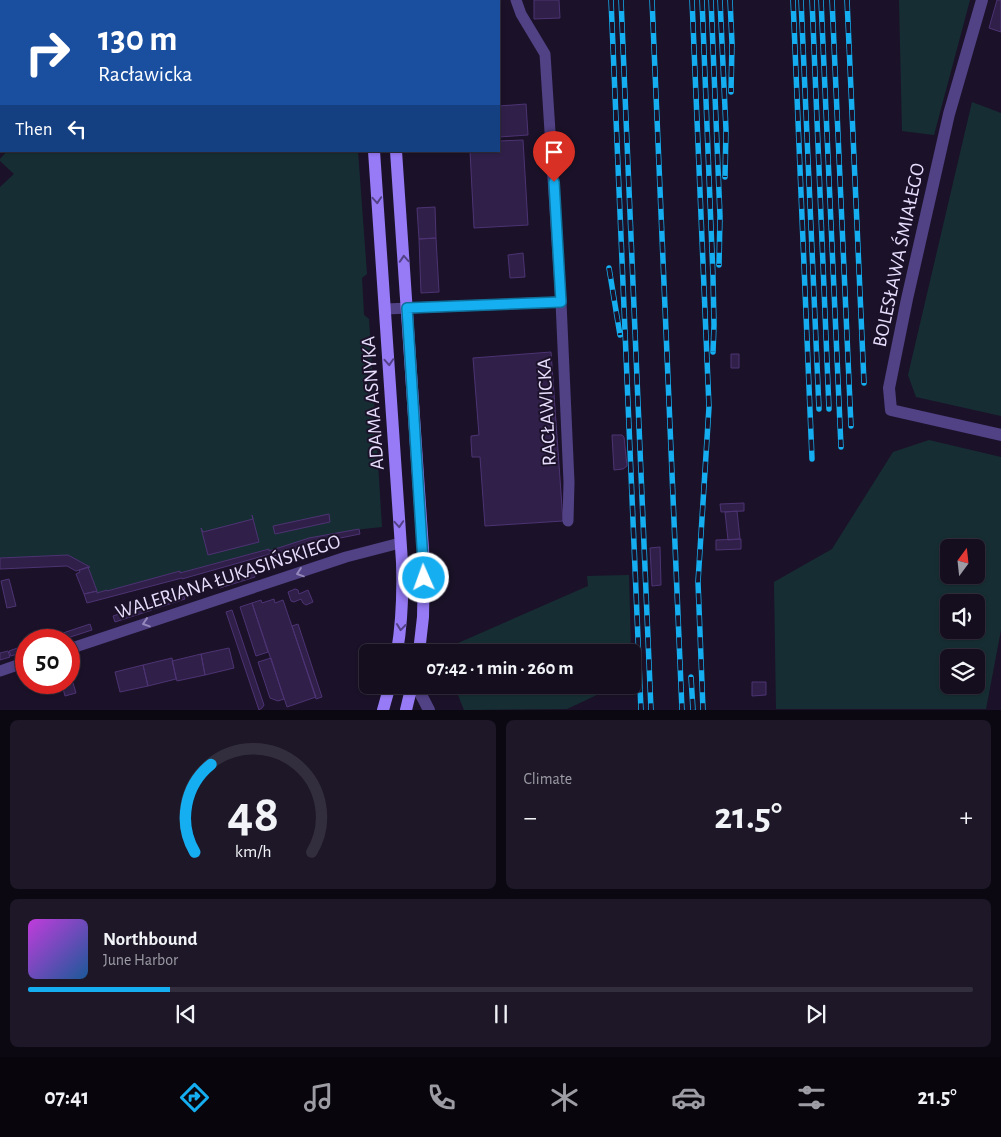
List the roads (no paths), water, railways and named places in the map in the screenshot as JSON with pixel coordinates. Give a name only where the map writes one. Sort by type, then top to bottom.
[{"type":"main road","name":"ADAMA ASNYKA","points":[[374,152],[402,562],[402,602],[398,644]]},
{"type":"main road","name":"ADAMA ASNYKA","points":[[396,152],[424,564],[423,617],[420,644]]},
{"type":"main road","points":[[386,708],[388,694]]},
{"type":"main road","points":[[406,710],[411,694]]},
{"type":"street","name":"RACŁAWICKA","points":[[516,0],[521,14],[546,54],[561,302],[569,482],[568,521]]},
{"type":"street","name":"BOLESŁAWA ŚMIAŁEGO","points":[[982,0],[949,114],[889,388],[891,410],[1001,435]]},
{"type":"street","points":[[385,309],[561,302]]},
{"type":"street","name":"WALERIANA ŁUKASIŃSKIEGO","points":[[80,645],[346,557],[400,544]]},
{"type":"street","points":[[0,670],[15,665]]},
{"type":"street","points":[[419,694],[429,710]]},
{"type":"railway","points":[[611,0],[641,710]]},
{"type":"railway","points":[[621,0],[651,710]]},
{"type":"railway","points":[[652,0],[682,710]]},
{"type":"railway","points":[[692,0],[709,407],[698,582],[703,710]]},
{"type":"railway","points":[[702,0],[713,277],[713,352]]},
{"type":"railway","points":[[711,0],[720,216],[719,265]]},
{"type":"railway","points":[[720,0],[726,130],[725,177]]},
{"type":"railway","points":[[730,0],[732,43],[731,92]]},
{"type":"railway","points":[[793,0],[812,459]]},
{"type":"railway","points":[[801,0],[819,409]]},
{"type":"railway","points":[[812,0],[829,409]]},
{"type":"railway","points":[[821,0],[841,447]]},
{"type":"railway","points":[[832,0],[851,426]]},
{"type":"railway","points":[[847,0],[864,383]]},
{"type":"railway","points":[[609,268],[620,335]]},
{"type":"railway","points":[[691,677],[693,710]]}]
